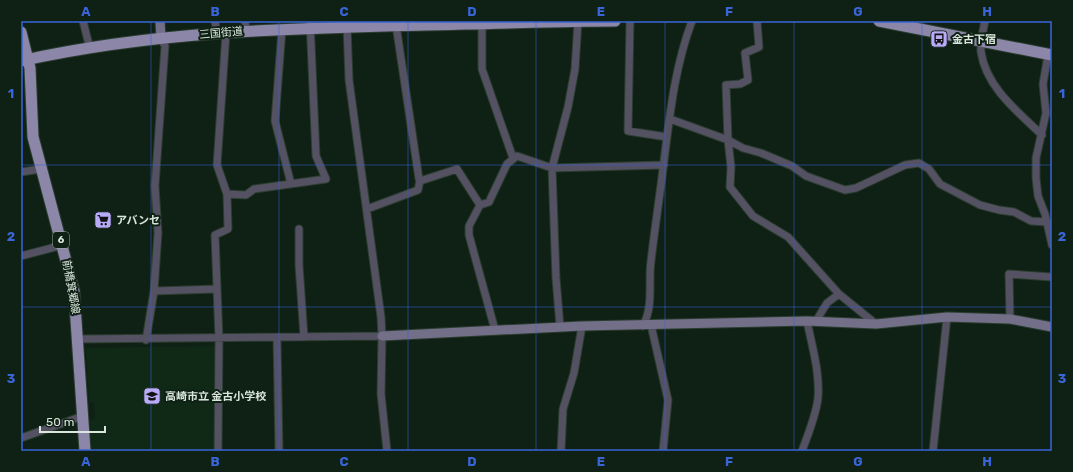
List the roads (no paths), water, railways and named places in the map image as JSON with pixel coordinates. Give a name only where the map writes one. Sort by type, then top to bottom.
[{"type":"main road","name":"三国街道","points":[[24,60],[161,39],[222,33],[246,26],[282,29],[310,25],[347,26],[390,23],[614,21]]},
{"type":"main road","points":[[879,21],[913,24],[981,41],[1050,55]]},
{"type":"main road","name":"前橋箕郷線","points":[[21,32],[33,137],[63,245],[74,291],[85,451]]},
{"type":"street","points":[[83,21],[90,49]]},
{"type":"street","points":[[146,340],[154,291],[158,233],[155,186],[165,46],[161,39],[160,21]]},
{"type":"street","points":[[216,21],[222,33],[217,165],[227,194],[228,228],[215,235],[219,339],[218,451]]},
{"type":"street","points":[[560,327],[556,278],[552,168],[575,69],[578,21]]},
{"type":"street","points":[[630,21],[628,131],[668,137]]},
{"type":"street","points":[[663,451],[668,400],[647,326],[650,306],[651,263],[679,60],[692,21]]},
{"type":"street","points":[[757,21],[759,47],[745,53],[748,80],[740,84],[726,85],[728,140],[731,167],[729,183],[733,192],[753,216],[788,237],[838,294],[876,324]]},
{"type":"street","points":[[985,21],[981,41],[981,51],[985,66],[994,85],[1042,135]]},
{"type":"street","points":[[367,209],[418,190],[420,180],[390,23]]},
{"type":"street","points":[[482,23],[482,69],[513,158]]},
{"type":"street","points":[[227,194],[246,195],[254,190],[326,179],[316,156],[310,25]]},
{"type":"street","points":[[347,26],[349,80],[367,209],[382,336],[380,394],[387,451]]},
{"type":"street","points":[[282,29],[275,121],[291,184]]},
{"type":"street","points":[[1050,55],[1044,84],[1046,113],[1036,158],[1036,178],[1038,196],[1047,222],[1052,245]]},
{"type":"street","points":[[670,119],[728,140],[792,166],[806,176],[845,190],[856,188],[905,165],[919,163],[929,169],[940,184],[980,204],[999,210],[1014,212],[1031,221],[1047,222]]},
{"type":"street","points":[[495,330],[469,235],[469,226],[480,205],[489,202],[507,164],[513,158],[517,156],[552,168],[664,165]]},
{"type":"street","points":[[21,172],[41,169]]},
{"type":"street","points":[[420,180],[457,169],[480,205]]},
{"type":"street","points":[[299,229],[299,265],[304,337]]},
{"type":"street","points":[[21,256],[63,245]]},
{"type":"street","points":[[1010,319],[1009,274],[1052,277]]},
{"type":"street","points":[[154,291],[217,289]]},
{"type":"street","points":[[816,321],[827,303],[838,294]]},
{"type":"street","points":[[78,340],[382,336],[582,326],[647,326],[806,321],[876,324],[947,317],[1010,319],[1052,327]]},
{"type":"street","points":[[933,451],[947,317]]},
{"type":"street","points":[[802,451],[818,398],[816,365],[806,321]]},
{"type":"street","points":[[561,451],[564,409],[574,373],[582,326]]},
{"type":"street","points":[[277,338],[279,451]]},
{"type":"street","points":[[21,438],[83,416]]},
{"type":"place","name":"金古下宿","points":[[939,39]]},
{"type":"place","name":"アバンセ","points":[[103,220]]},
{"type":"place","name":"高崎市立 金古小学校","points":[[152,396]]}]
